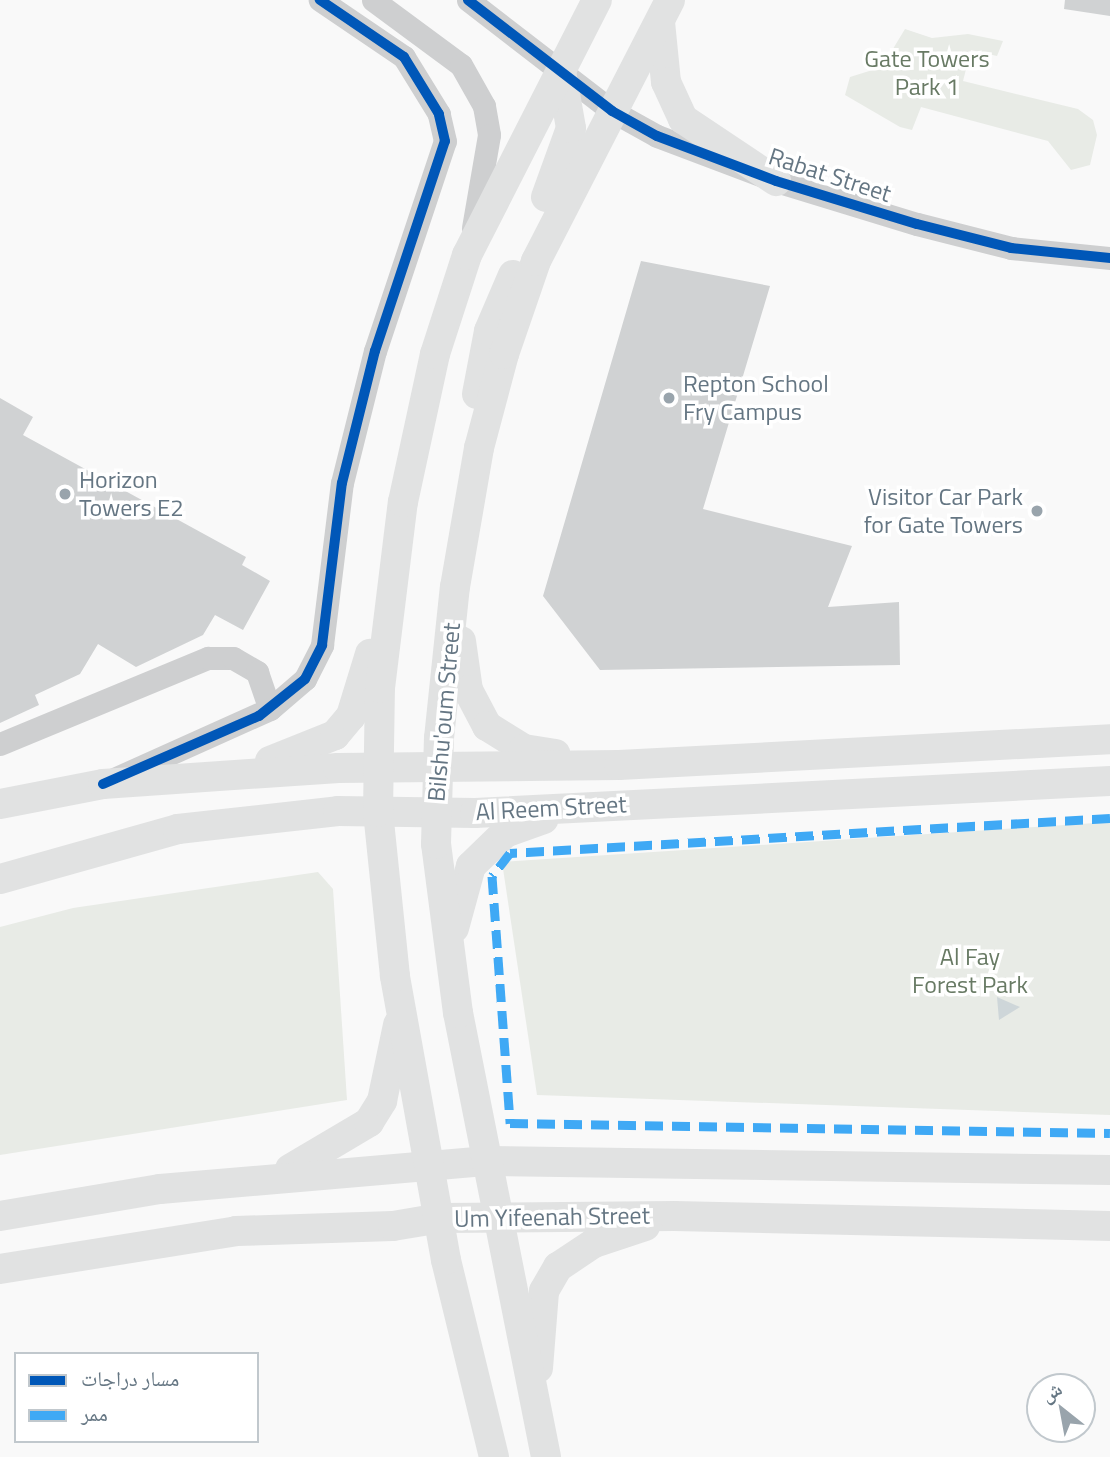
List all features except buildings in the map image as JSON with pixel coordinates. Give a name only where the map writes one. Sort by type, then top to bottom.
[{"type":"main road","points":[[494,1457],[441,1218],[433,1163],[400,1011],[378,812],[380,688],[391,579],[419,418],[467,255],[597,0]]},
{"type":"main road","points":[[665,11],[666,82],[683,119],[776,181]]},
{"type":"main road","name":"Bilshu'oum Street","points":[[546,1457],[495,1220],[449,952],[435,812],[438,768],[455,587],[479,448],[536,261],[665,11]]},
{"type":"main road","points":[[479,448],[477,389],[489,331],[569,142],[571,106],[561,71]]},
{"type":"main road","points":[[210,777],[306,751],[335,735],[351,716],[391,579]]},
{"type":"main road","points":[[455,587],[468,691],[487,726],[524,749],[619,765]]},
{"type":"main road","name":"Al Reem Street","points":[[0,804],[103,784],[380,767],[619,765],[1110,739]]},
{"type":"main road","name":"Al Reem Street","points":[[0,879],[178,829],[378,812],[622,806],[1110,781]]},
{"type":"main road","points":[[449,952],[471,866],[505,833],[525,823],[622,806]]},
{"type":"main road","points":[[276,1175],[369,1122],[383,1101],[400,1011]]},
{"type":"main road","points":[[0,1216],[276,1175],[433,1163],[485,1161],[1110,1170]]},
{"type":"main road","points":[[536,1410],[540,1313],[558,1267],[594,1243],[674,1216]]},
{"type":"main road","name":"Um Yifeenah Street","points":[[0,1269],[236,1231],[393,1226],[441,1218],[495,1220],[674,1216],[1110,1226]]},
{"type":"street","points":[[103,784],[270,709],[305,679],[322,645],[342,483],[375,351],[445,141],[415,70],[320,0]]},
{"type":"street","points":[[339,0],[355,26]]},
{"type":"street","points":[[373,0],[461,65],[484,106],[486,168],[467,255]]},
{"type":"street","name":"Rabat Street","points":[[468,0],[612,111],[650,133],[776,181],[1011,248],[1110,258]]},
{"type":"street","points":[[0,744],[208,658],[233,659],[257,672],[270,709]]},
{"type":"green space","name":"Gate Towers Park 1","points":[[905,29],[932,38],[968,34],[1003,41],[997,56],[971,50],[963,81],[1078,109],[1093,120],[1097,135],[1090,165],[1071,170],[1048,141],[921,107],[912,130],[900,127],[845,95],[850,77],[882,67]]},
{"type":"green space","name":"Al Fay Forest Park","points":[[1110,822],[1110,1115],[537,1095],[502,862]]},
{"type":"green space","points":[[318,872],[333,889],[347,1100],[0,1155],[0,927],[73,908]]},
{"type":"shaded area","points":[[997,997],[1020,1007],[999,1020]]},
{"type":"marked path","points":[[1110,818],[510,853],[492,876],[510,1123],[1110,1133]]},
{"type":"cycle path","points":[[103,784],[259,716],[305,679],[322,645],[342,483],[375,351],[445,141],[439,114],[404,57],[320,0]]},
{"type":"cycle path","points":[[468,0],[612,111],[657,136],[776,181],[917,224],[1011,248],[1110,258]]},
{"type":"place","name":"Repton School Fry Campus","points":[[669,398]]},
{"type":"place","name":"Horizon Towers E2","points":[[65,494]]},
{"type":"place","name":"Visitor Car Park for Gate Towers","points":[[1037,511]]}]
